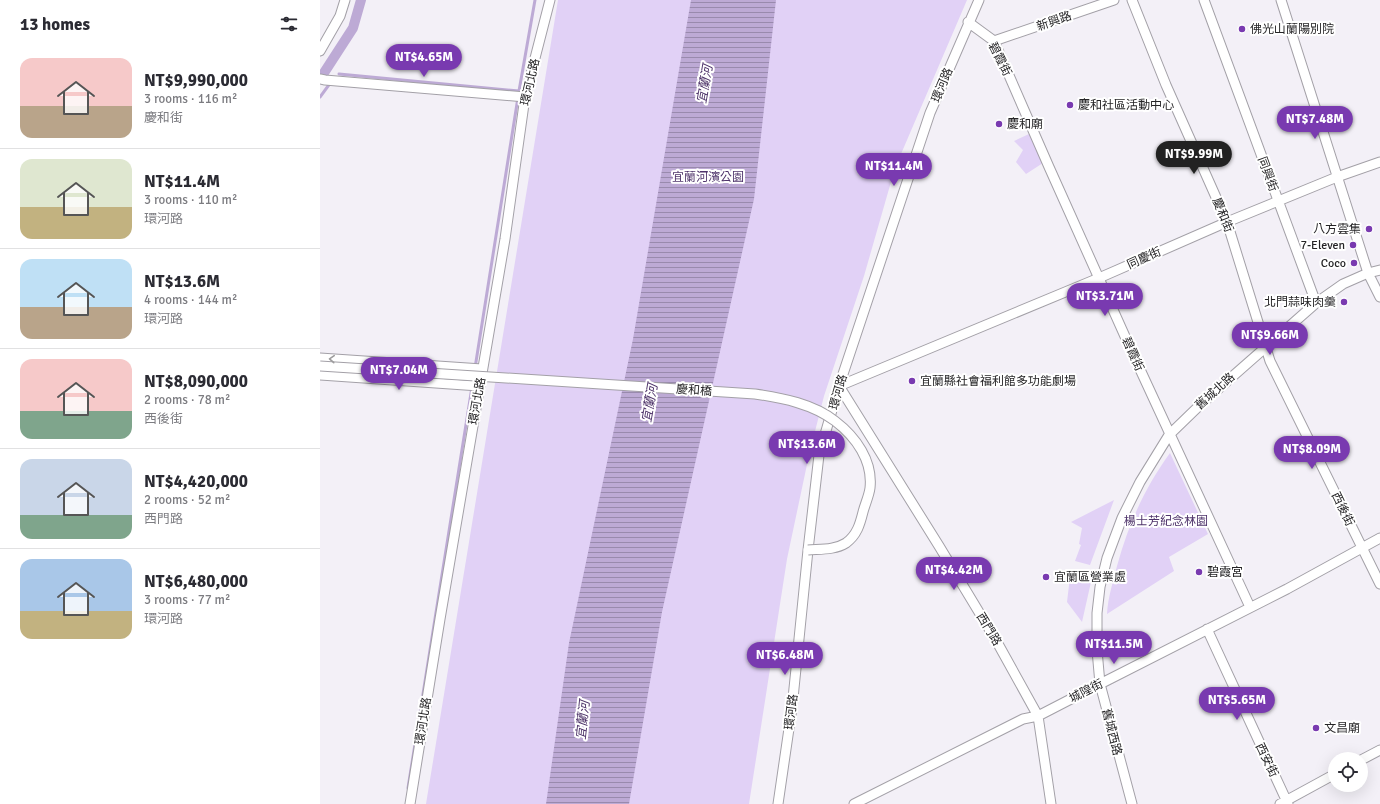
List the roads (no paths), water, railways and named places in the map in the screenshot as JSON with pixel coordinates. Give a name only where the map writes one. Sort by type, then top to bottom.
[{"type":"street","points":[[320,50],[340,16],[345,0]]},
{"type":"street","name":"環河北路","points":[[410,804],[479,386],[505,239],[525,97],[550,0]]},
{"type":"street","name":"環河路","points":[[778,804],[792,708],[819,455],[836,401],[839,386],[930,113],[968,22],[979,0]]},
{"type":"street","name":"新興路","points":[[994,41],[1114,0]]},
{"type":"street","name":"慶和街","points":[[1132,0],[1166,85],[1227,222],[1265,346]]},
{"type":"street","name":"同興街","points":[[1204,0],[1316,303]]},
{"type":"street","points":[[1281,0],[1368,273],[1380,297]]},
{"type":"street","name":"碧霞街","points":[[968,22],[994,41],[1170,435],[1250,607]]},
{"type":"street","points":[[320,79],[525,97]]},
{"type":"street","name":"同慶街","points":[[839,386],[1099,278],[1337,176],[1380,162]]},
{"type":"street","name":"舊城北路","points":[[1170,435],[1200,405],[1265,346],[1316,303],[1343,284],[1368,273],[1380,270]]},
{"type":"street","name":"西後街","points":[[1265,346],[1270,361],[1380,584]]},
{"type":"street","points":[[320,358],[482,369]]},
{"type":"street","name":"慶和橋","points":[[320,366],[755,394],[787,400],[810,408],[826,415],[857,444],[866,458],[869,470],[870,490],[858,529],[852,538],[839,547],[832,549],[808,550]]},
{"type":"street","points":[[320,376],[479,386]]},
{"type":"street","name":"西門路","points":[[839,386],[982,618],[1038,716],[1051,804]]},
{"type":"street","name":"舊城西路","points":[[1132,804],[1100,684],[1097,650],[1097,613],[1100,586],[1122,518],[1140,482],[1170,435]]},
{"type":"street","name":"城隍街","points":[[854,804],[1023,719],[1038,716],[1287,589],[1380,538]]},
{"type":"street","name":"西安街","points":[[1206,629],[1285,803]]},
{"type":"street","points":[[1368,756],[1380,750]]},
{"type":"street","points":[[1285,803],[1328,778]]},
{"type":"water","name":"宜蘭河","points":[[691,0],[776,0],[754,199],[662,612],[629,804],[546,804],[569,643],[633,339]]},
{"type":"waterway","points":[[320,79],[353,28],[361,0]]},
{"type":"waterway","points":[[475,368],[535,0]]},
{"type":"waterway","points":[[339,74],[519,91]]},
{"type":"waterway","points":[[320,97],[331,82]]},
{"type":"waterway","points":[[408,788],[472,387]]},
{"type":"place","name":"佛光山蘭陽別院","points":[[1242,29]]},
{"type":"place","name":"慶和社區活動中心","points":[[1070,105]]},
{"type":"place","name":"慶和廟","points":[[999,124]]},
{"type":"place","name":"八方雲集","points":[[1369,229]]},
{"type":"place","name":"7-Eleven","points":[[1353,245]]},
{"type":"place","name":"Coco","points":[[1354,263]]},
{"type":"place","name":"北門蒜味肉羹","points":[[1344,302]]},
{"type":"place","name":"宜蘭縣社會福利館多功能劇場","points":[[912,381]]},
{"type":"place","name":"碧霞宮","points":[[1199,572]]},
{"type":"place","name":"宜蘭區營業處","points":[[1046,577]]},
{"type":"place","name":"文昌廟","points":[[1316,728]]},
{"type":"park label","name":"宜蘭河濱公園","points":[[708,177]]},
{"type":"park label","name":"楊士芳紀念林園","points":[[1166,521]]}]
